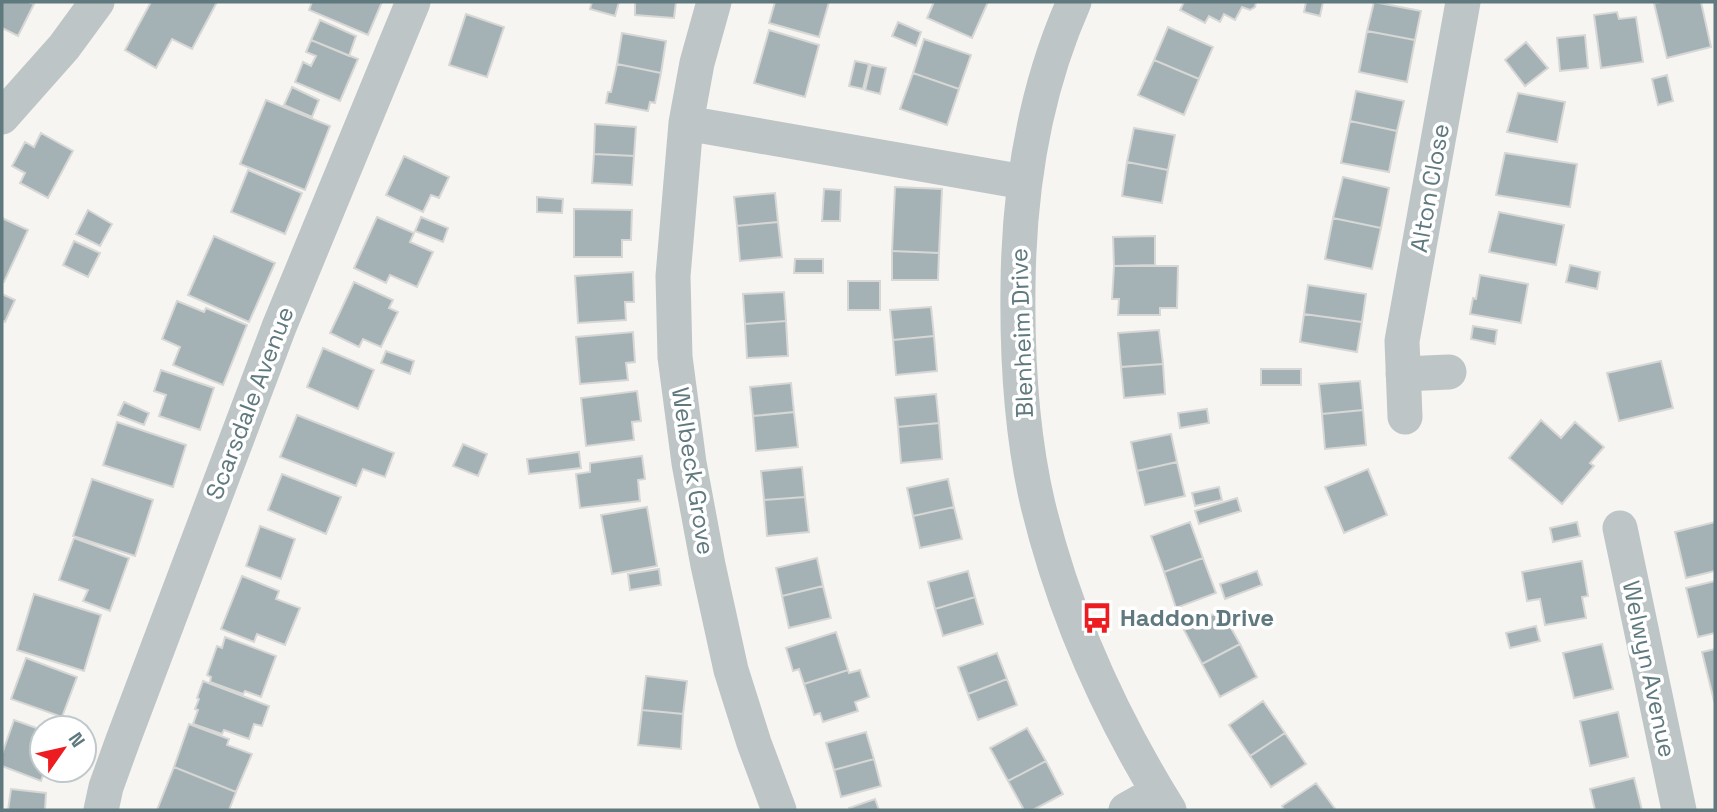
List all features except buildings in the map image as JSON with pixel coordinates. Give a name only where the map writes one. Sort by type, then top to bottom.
[{"type":"street","points":[[2,117],[64,47],[97,2]]},
{"type":"street","name":"Scarsdale Avenue","points":[[101,810],[115,764],[279,327],[413,2]]},
{"type":"street","name":"Welbeck Grove","points":[[714,2],[697,62],[686,122],[673,276],[675,357],[689,463],[708,565],[732,670],[779,810]]},
{"type":"street","name":"Blenheim Drive","points":[[1074,2],[1050,64],[1033,125],[1019,219],[1017,349],[1024,427],[1038,505],[1061,581],[1090,657],[1122,725],[1164,801]]},
{"type":"street","name":"Alton Close","points":[[1405,417],[1402,341],[1463,2]]},
{"type":"street","points":[[686,122],[1024,182]]},
{"type":"street","points":[[1403,374],[1449,372]]},
{"type":"street","name":"Welwyn Avenue","points":[[1619,528],[1679,810]]},
{"type":"street","points":[[1126,810],[1164,801]]},
{"type":"place","name":"Haddon Drive","points":[[1097,618]]}]
